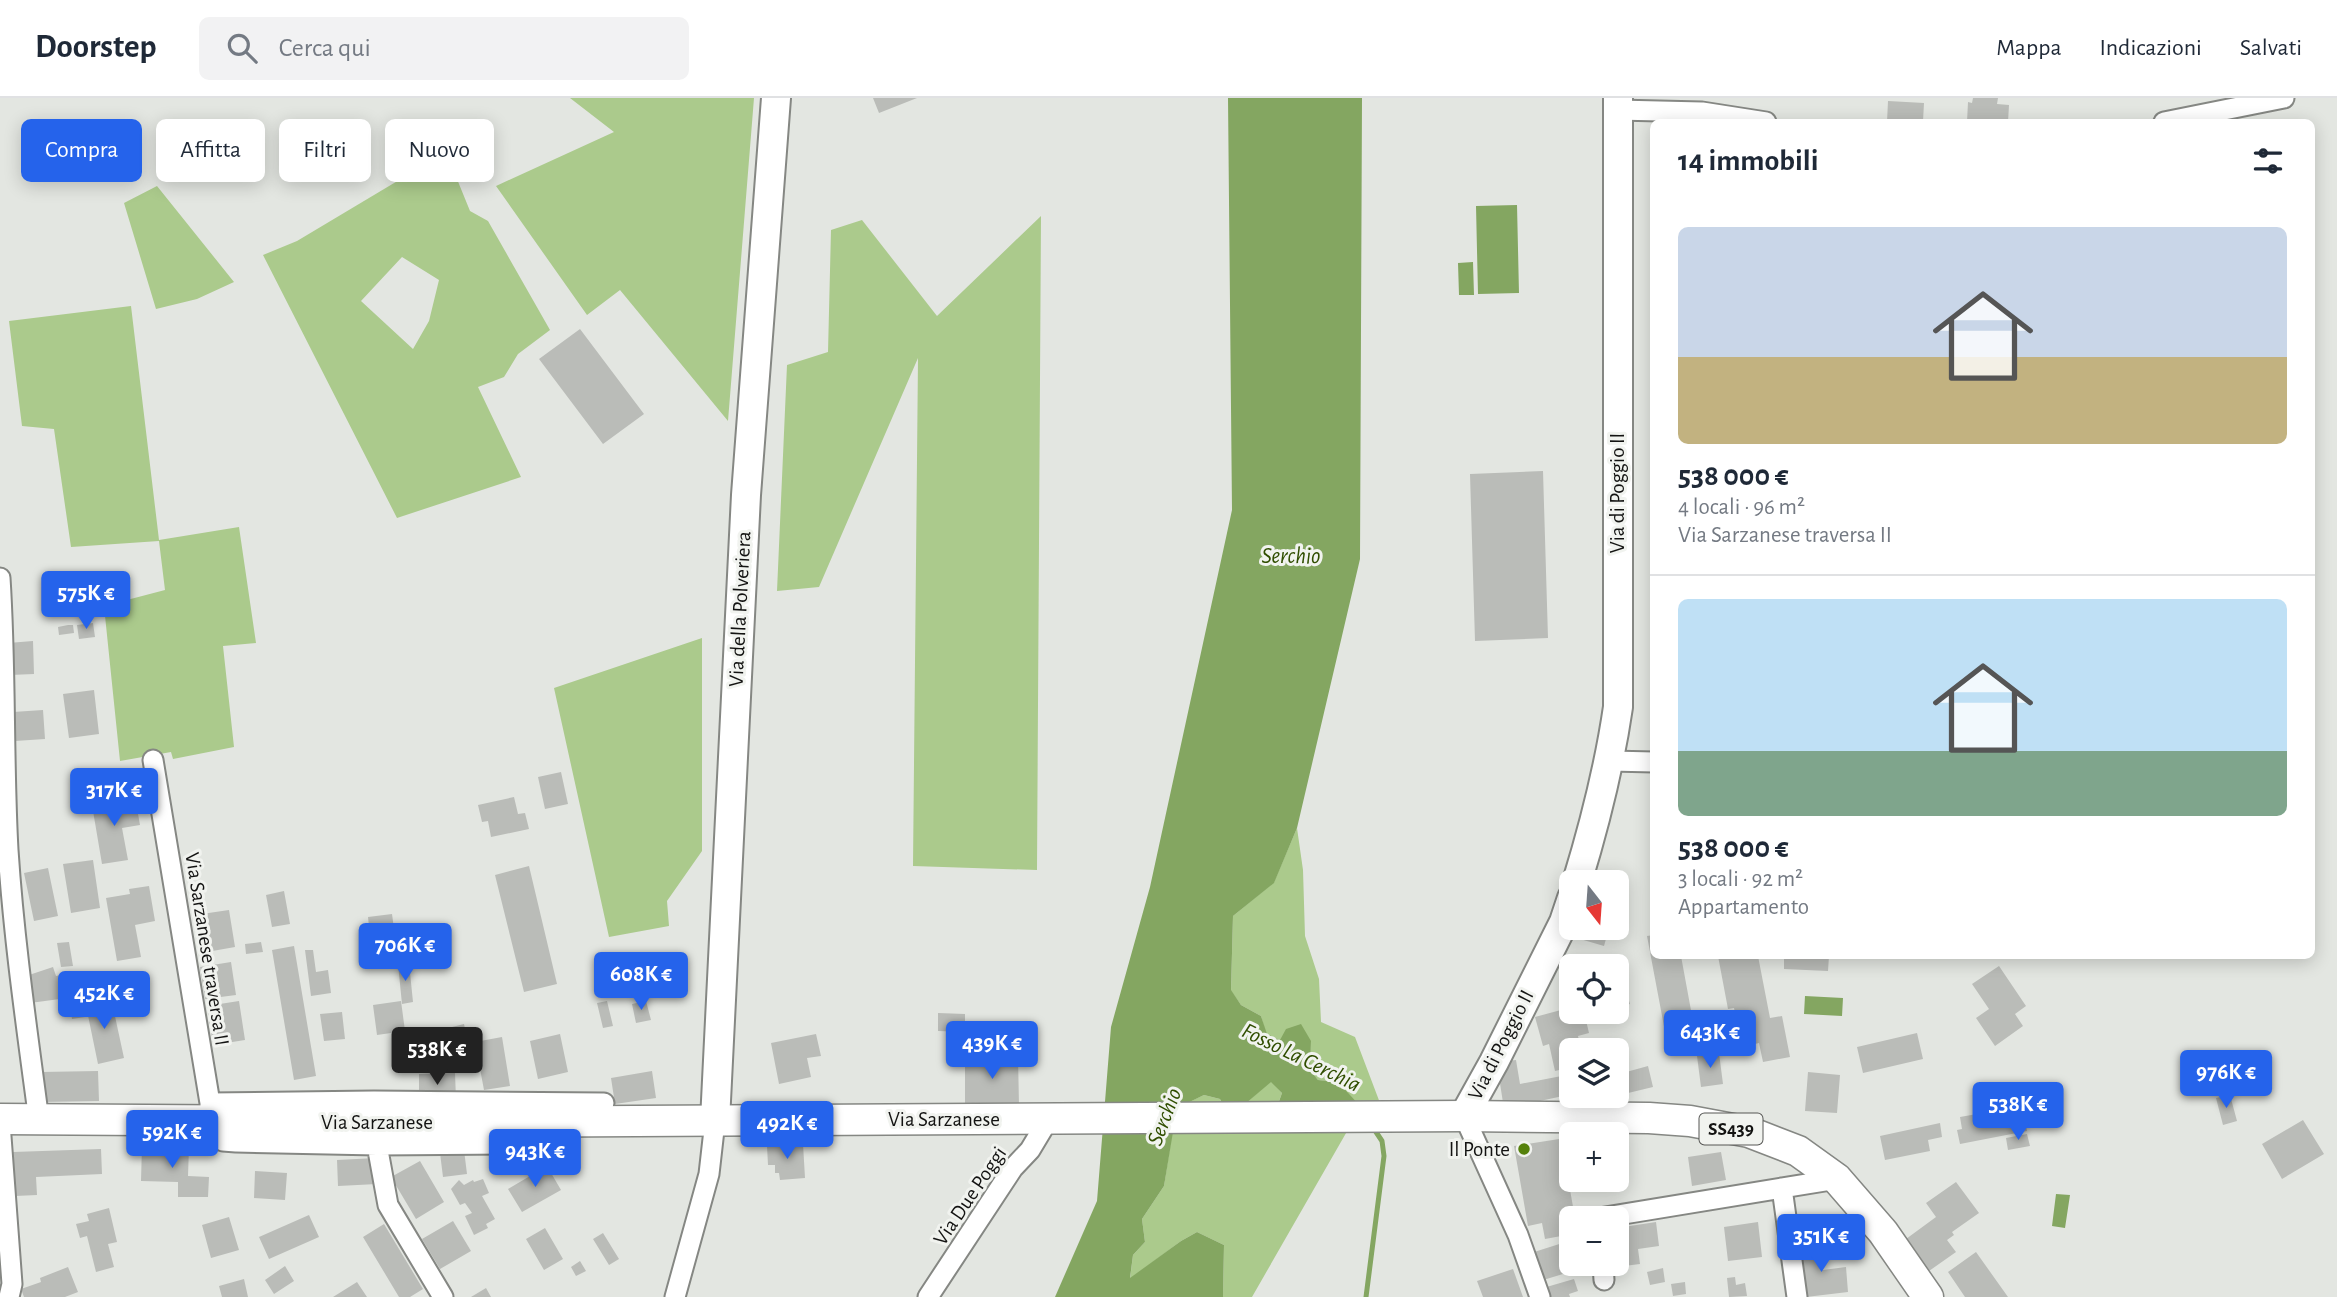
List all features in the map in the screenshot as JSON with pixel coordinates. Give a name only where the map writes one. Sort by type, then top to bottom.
[{"type":"main road","name":"Via della Polveriera","points":[[715,1121],[746,495],[776,98]]},
{"type":"main road","name":"Via di Poggio II","points":[[1581,870],[1610,761],[1618,707],[1617,104]]},
{"type":"main road","name":"Via di Poggio II","points":[[1464,1116],[1559,932]]},
{"type":"main road","name":"Via Sarzanese","points":[[0,1121],[210,1112],[715,1121],[862,1118],[1048,1120]]},
{"type":"main road","name":"SS439","points":[[1048,1120],[1464,1116],[1649,1118],[1690,1121],[1749,1132],[1798,1151],[1837,1179],[1883,1232],[1928,1297]]},
{"type":"street","points":[[2179,119],[2284,98]]},
{"type":"street","points":[[1617,104],[1747,119]]},
{"type":"street","points":[[0,578],[8,848],[15,943],[38,1121]]},
{"type":"street","name":"Via Sarzanese traversa II","points":[[153,760],[210,1112]]},
{"type":"street","points":[[1610,761],[1650,762]]},
{"type":"street","points":[[524,1144],[377,1145],[223,1141],[215,1137],[210,1112],[604,1103]]},
{"type":"street","points":[[1464,1116],[1518,1236],[1540,1297]]},
{"type":"street","name":"Via Due Poggi","points":[[928,1297],[1048,1120]]},
{"type":"street","points":[[0,1121],[12,1284],[9,1297]]},
{"type":"street","points":[[675,1297],[709,1174],[715,1121]]},
{"type":"street","points":[[377,1145],[387,1205],[443,1297]]},
{"type":"street","points":[[1629,1213],[1837,1179]]},
{"type":"street","points":[[1782,1188],[1797,1297]]},
{"type":"shaded area","points":[[570,98],[754,98],[728,421],[620,290],[587,315],[496,186],[614,132]]},
{"type":"shaded area","points":[[396,182],[458,182],[470,211],[488,221],[550,330],[518,354],[504,377],[478,387],[521,477],[397,518],[263,255],[297,241]],"holes":[[[402,257],[439,280],[429,321],[413,349],[361,301]]]},
{"type":"shaded area","points":[[157,186],[234,282],[197,299],[156,309],[124,203]]},
{"type":"shaded area","points":[[1041,216],[1037,870],[913,866],[918,358],[819,587],[777,591],[787,365],[828,352],[831,230],[862,220],[937,316]]},
{"type":"shaded area","points":[[131,306],[159,540],[239,527],[256,643],[223,646],[234,747],[173,759],[171,752],[120,761],[104,606],[165,590],[159,541],[71,547],[54,429],[22,426],[9,321]]},
{"type":"shaded area","points":[[702,638],[702,851],[667,901],[669,926],[609,937],[554,688]]},
{"type":"shaded area","points":[[1297,828],[1303,870],[1305,936],[1319,979],[1321,1022],[1355,1037],[1380,1103],[1361,1107],[1252,1297],[1223,1297],[1224,1245],[1197,1232],[1130,1279],[1133,1255],[1145,1242],[1142,1219],[1164,1186],[1176,1108],[1204,1095],[1220,1099],[1227,1115],[1238,1110],[1271,1081],[1282,1093],[1272,1120],[1327,1081],[1318,1080],[1309,1070],[1311,1041],[1280,1040],[1266,1034],[1261,1016],[1241,1005],[1231,991],[1233,916],[1274,882]]},
{"type":"water","name":"Serchio","points":[[1228,98],[1362,98],[1360,559],[1297,828],[1274,883],[1233,916],[1231,990],[1241,1005],[1261,1016],[1267,1034],[1280,1040],[1286,1029],[1301,1024],[1311,1041],[1310,1070],[1318,1080],[1338,1082],[1361,1107],[1272,1121],[1282,1093],[1271,1082],[1238,1110],[1228,1115],[1220,1099],[1204,1095],[1177,1108],[1164,1186],[1142,1219],[1145,1242],[1133,1255],[1130,1278],[1197,1232],[1224,1245],[1223,1297],[1055,1297],[1097,1201],[1111,1027],[1150,887],[1232,510]]},
{"type":"water","points":[[1517,205],[1519,293],[1478,294],[1476,206]]},
{"type":"water","points":[[1473,262],[1474,295],[1459,295],[1458,263]]},
{"type":"water","points":[[1805,996],[1843,998],[1842,1016],[1804,1014]]},
{"type":"water","points":[[2056,1194],[2070,1195],[2065,1228],[2052,1226]]},
{"type":"building","points":[[873,98],[917,98],[879,113]]},
{"type":"building","points":[[1973,98],[1998,98],[1997,104],[2009,105],[2008,119],[1967,119],[1968,102],[1972,103]]},
{"type":"building","points":[[1888,101],[1924,103],[1923,119],[1887,119]]},
{"type":"building","points":[[580,329],[644,414],[603,444],[539,359]]},
{"type":"building","points":[[1543,471],[1548,638],[1475,641],[1470,474]]},
{"type":"building","points":[[93,623],[95,637],[79,639],[77,625]]},
{"type":"building","points":[[73,625],[74,633],[59,635],[58,627]]},
{"type":"building","points":[[33,641],[34,674],[10,675],[8,643]]},
{"type":"building","points":[[94,690],[99,734],[69,738],[63,694]]},
{"type":"building","points":[[43,710],[45,739],[15,741],[13,712]]},
{"type":"building","points":[[561,772],[568,804],[545,809],[538,777]]},
{"type":"building","points":[[135,797],[140,825],[122,828],[128,860],[102,864],[92,805]]},
{"type":"building","points":[[514,797],[518,814],[525,813],[529,829],[491,837],[488,821],[482,822],[478,805]]},
{"type":"building","points":[[93,860],[100,908],[71,913],[63,864]]},
{"type":"building","points":[[529,866],[557,984],[524,992],[495,875]]},
{"type":"building","points":[[48,868],[58,916],[34,921],[24,873]]},
{"type":"building","points":[[149,886],[155,921],[135,925],[141,957],[117,961],[106,898],[130,894],[129,889]]},
{"type":"building","points":[[284,891],[290,924],[272,927],[266,895]]},
{"type":"building","points":[[229,910],[235,947],[201,953],[195,915]]},
{"type":"building","points":[[392,914],[397,951],[372,954],[368,917]]},
{"type":"building","points":[[1583,940],[1606,940],[1604,946]]},
{"type":"building","points":[[69,942],[73,966],[61,967],[57,943]]},
{"type":"building","points":[[261,942],[263,952],[246,954],[245,944]]},
{"type":"building","points":[[294,946],[316,1076],[294,1080],[272,950]]},
{"type":"building","points":[[305,950],[313,950],[316,972],[328,970],[331,993],[311,996]]},
{"type":"building","points":[[1651,959],[1682,959],[1695,1032],[1666,1037]]},
{"type":"building","points":[[1719,959],[1759,959],[1770,1018],[1782,1016],[1790,1057],[1763,1062],[1759,1043],[1742,1047],[1734,1008],[1728,1009]]},
{"type":"building","points":[[1784,959],[1829,959],[1828,971],[1784,969]]},
{"type":"building","points":[[231,962],[236,995],[205,999],[200,967]]},
{"type":"building","points":[[409,963],[413,1002],[402,1004],[398,964]]},
{"type":"building","points":[[1999,966],[2026,1006],[2015,1014],[2023,1026],[1995,1046],[1976,1018],[1989,1009],[1972,984]]},
{"type":"building","points":[[53,967],[56,976],[78,972],[82,996],[30,1003],[23,977]]},
{"type":"building","points":[[107,997],[109,1008],[113,1007],[124,1058],[98,1064],[85,1001]]},
{"type":"building","points":[[239,1001],[245,1040],[213,1045],[207,1006]]},
{"type":"building","points":[[401,1001],[405,1031],[377,1035],[373,1005]]},
{"type":"building","points":[[607,1001],[613,1026],[603,1028],[597,1003]]},
{"type":"building","points":[[646,1001],[651,1020],[636,1023],[632,1004]]},
{"type":"building","points":[[83,1005],[85,1017],[72,1019],[70,1008]]},
{"type":"building","points":[[1559,1011],[1559,1024],[1587,1024],[1589,1033],[1578,1038],[1559,1038],[1559,1070],[1555,1071],[1549,1044],[1543,1046],[1535,1017]]},
{"type":"building","points":[[342,1012],[345,1039],[324,1041],[320,1014]]},
{"type":"building","points":[[938,1013],[965,1014],[965,1032],[938,1031]]},
{"type":"building","points":[[464,1024],[467,1038],[456,1041],[452,1027]]},
{"type":"building","points":[[1917,1033],[1923,1059],[1863,1073],[1857,1047]]},
{"type":"building","points":[[560,1034],[568,1072],[538,1079],[530,1041]]},
{"type":"building","points":[[816,1034],[821,1056],[807,1058],[811,1077],[779,1084],[771,1043]]},
{"type":"building","points":[[502,1037],[510,1086],[484,1090],[475,1042]]},
{"type":"building","points":[[1719,1053],[1723,1084],[1701,1087],[1697,1056]]},
{"type":"building","points":[[1018,1056],[1019,1106],[965,1106],[965,1057]]},
{"type":"building","points":[[1516,1060],[1520,1084],[1559,1076],[1559,1097],[1504,1109],[1499,1077],[1507,1061]]},
{"type":"building","points":[[1648,1066],[1653,1087],[1629,1093],[1629,1071]]},
{"type":"building","points":[[98,1071],[99,1101],[42,1102],[41,1072]]},
{"type":"building","points":[[652,1071],[656,1098],[615,1104],[611,1078]]},
{"type":"building","points":[[1808,1072],[1840,1075],[1837,1113],[1805,1111]]},
{"type":"building","points":[[455,1073],[456,1099],[419,1100],[419,1074]]},
{"type":"building","points":[[2056,1090],[2057,1101],[2040,1104],[2039,1092]]},
{"type":"building","points":[[2230,1095],[2237,1121],[2223,1125],[2216,1098]]},
{"type":"building","points":[[2022,1106],[2027,1131],[1960,1144],[1957,1130],[1962,1129],[1960,1117]]},
{"type":"building","points":[[2303,1120],[2324,1154],[2282,1179],[2262,1144]]},
{"type":"building","points":[[1940,1123],[1942,1137],[1928,1140],[1930,1151],[1885,1160],[1880,1136]]},
{"type":"building","points":[[2027,1134],[2030,1146],[2008,1150],[2006,1138]]},
{"type":"building","points":[[1559,1139],[1559,1192],[1570,1192],[1573,1206],[1559,1206],[1559,1236],[1545,1239],[1542,1223],[1528,1226],[1514,1146]]},
{"type":"building","points":[[803,1144],[805,1178],[780,1180],[779,1173],[775,1173],[775,1165],[768,1165],[767,1146]]},
{"type":"building","points":[[142,1146],[189,1147],[188,1176],[209,1177],[208,1197],[178,1197],[178,1182],[141,1181]]},
{"type":"building","points":[[101,1149],[102,1174],[36,1177],[37,1195],[15,1196],[13,1152]]},
{"type":"building","points":[[464,1150],[467,1174],[443,1177],[440,1153]]},
{"type":"building","points":[[1721,1152],[1726,1180],[1692,1186],[1688,1157]]},
{"type":"building","points":[[376,1158],[377,1184],[338,1186],[337,1160]]},
{"type":"building","points":[[420,1161],[444,1202],[416,1219],[391,1177]]},
{"type":"building","points":[[547,1166],[561,1190],[522,1212],[508,1189]]},
{"type":"building","points":[[255,1171],[287,1173],[285,1200],[254,1198]]},
{"type":"building","points":[[483,1179],[489,1193],[482,1196],[495,1219],[486,1224],[488,1228],[474,1235],[465,1216],[472,1213],[465,1203],[460,1205],[451,1189],[459,1180],[464,1185]]},
{"type":"building","points":[[1956,1182],[1979,1213],[1952,1232],[1954,1235],[1947,1240],[1956,1252],[1929,1271],[1906,1239],[1936,1217],[1926,1203]]},
{"type":"building","points":[[109,1208],[117,1242],[108,1244],[114,1267],[96,1272],[87,1236],[80,1238],[76,1224],[89,1221],[87,1214]]},
{"type":"building","points":[[309,1215],[319,1237],[269,1259],[259,1237]]},
{"type":"building","points":[[229,1217],[239,1250],[211,1258],[202,1225]]},
{"type":"building","points":[[453,1221],[471,1251],[440,1269],[422,1239]]},
{"type":"building","points":[[1656,1222],[1659,1246],[1638,1249],[1640,1264],[1629,1265],[1629,1226]]},
{"type":"building","points":[[1758,1222],[1762,1257],[1728,1261],[1724,1227]]},
{"type":"building","points":[[384,1224],[423,1289],[410,1297],[399,1297],[363,1237]]},
{"type":"building","points":[[545,1228],[563,1259],[544,1270],[526,1239]]},
{"type":"building","points":[[603,1233],[619,1259],[609,1265],[593,1239]]},
{"type":"building","points":[[1821,1243],[1823,1270],[1846,1267],[1848,1292],[1806,1297],[1801,1245]]},
{"type":"building","points":[[1559,1244],[1559,1275],[1540,1281],[1531,1253]]},
{"type":"building","points":[[1976,1252],[2008,1297],[1965,1297],[1948,1272]]},
{"type":"building","points":[[580,1261],[586,1271],[576,1276],[571,1267]]},
{"type":"building","points":[[285,1266],[294,1281],[274,1294],[265,1280]]},
{"type":"building","points":[[68,1267],[78,1292],[65,1297],[24,1297],[21,1289],[41,1282],[40,1278]]},
{"type":"building","points":[[1663,1268],[1665,1282],[1650,1285],[1647,1272]]},
{"type":"building","points":[[1513,1269],[1523,1297],[1483,1297],[1477,1281]]},
{"type":"building","points":[[1735,1277],[1736,1285],[1745,1283],[1747,1296],[1729,1297],[1727,1278]]},
{"type":"building","points":[[244,1279],[248,1297],[222,1297],[219,1286]]},
{"type":"building","points":[[1574,1279],[1578,1291],[1569,1294],[1570,1297],[1546,1297],[1543,1288]]},
{"type":"building","points":[[357,1282],[367,1297],[333,1297]]},
{"type":"building","points":[[1685,1282],[1686,1294],[1673,1296],[1671,1284]]},
{"type":"building","points":[[486,1288],[491,1297],[471,1297]]},
{"type":"waterway","name":"Fosso La Cerchia","points":[[1366,1297],[1384,1156],[1382,1141],[1372,1126]]},
{"type":"place","name":"Il Ponte","points":[[1524,1149]]}]
